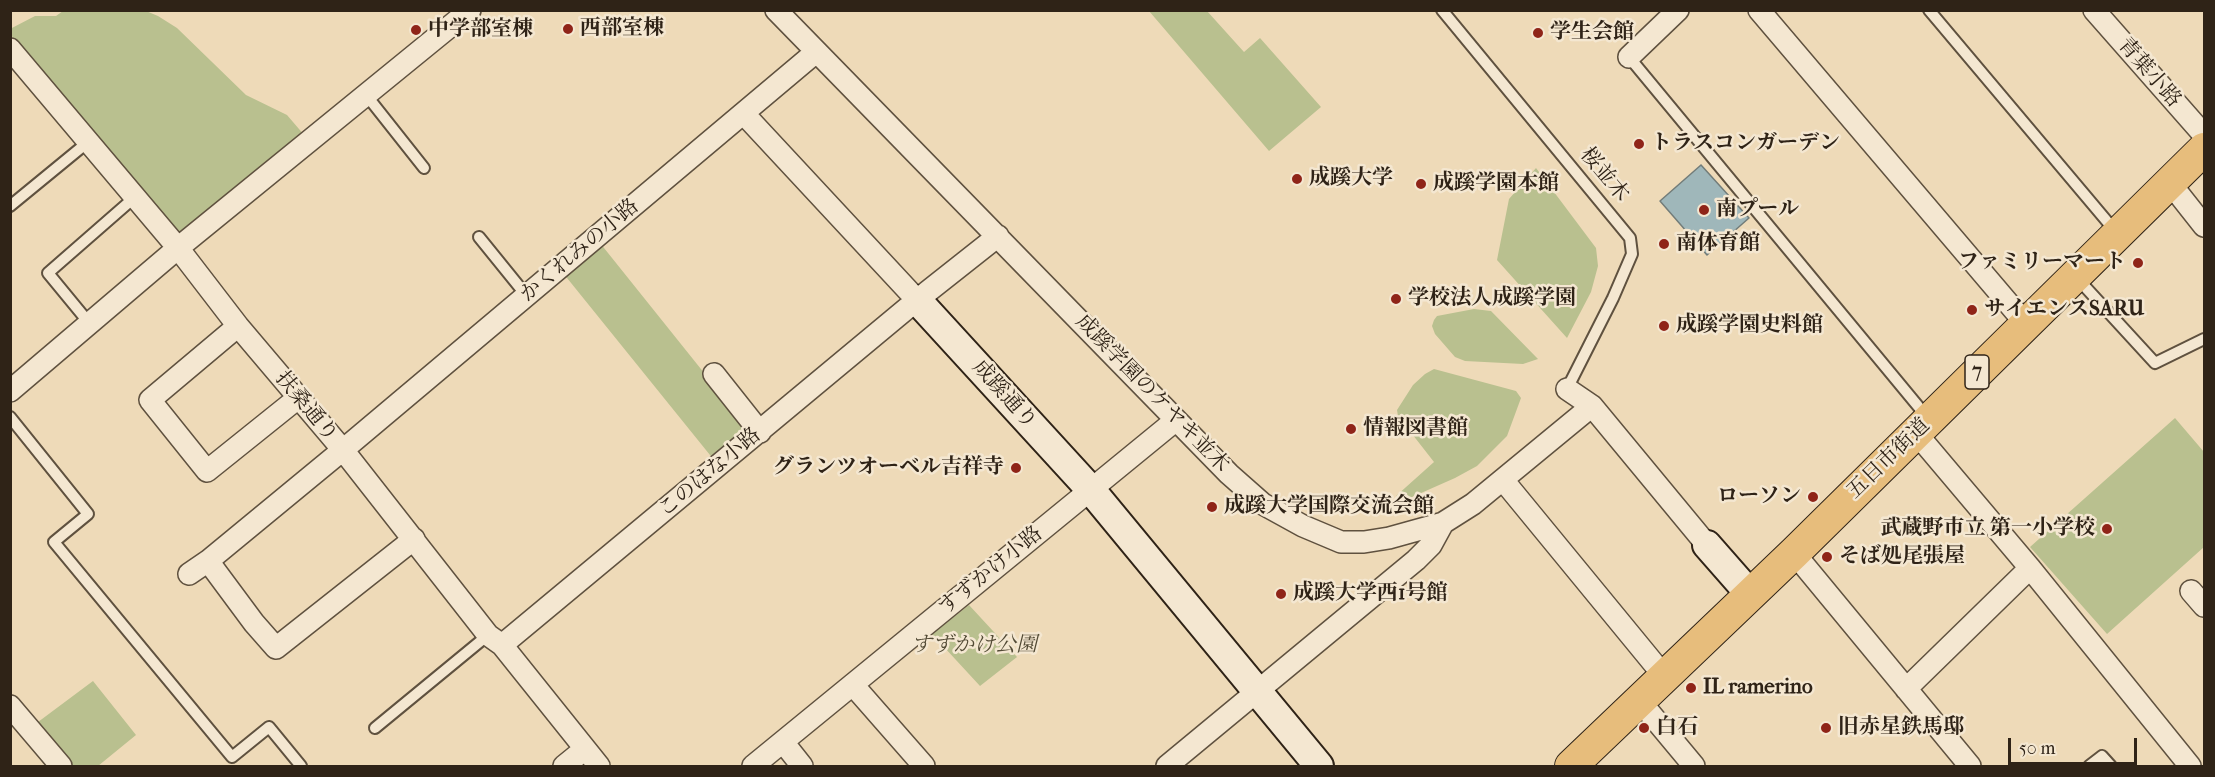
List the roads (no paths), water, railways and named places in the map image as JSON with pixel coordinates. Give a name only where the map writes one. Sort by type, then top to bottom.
[{"type":"main road","name":"五日市街道","points":[[1584,762],[1639,700],[1794,553],[2205,149]]},
{"type":"street","points":[[10,391],[178,248],[470,10]]},
{"type":"street","name":"成蹊学園のケヤキ並木","points":[[776,10],[1253,496],[1303,526],[1341,542],[1389,538],[1443,523],[1473,504],[1592,406]]},
{"type":"street","points":[[1629,57],[1678,10]]},
{"type":"street","points":[[1759,10],[2026,324]]},
{"type":"street","name":"青葉小路","points":[[2094,10],[2205,135]]},
{"type":"street","name":"扶桑通り","points":[[10,49],[178,248],[238,326],[343,450],[599,766]]},
{"type":"street","name":"かくれみの小路","points":[[189,574],[343,450],[816,52]]},
{"type":"street","points":[[744,114],[917,300]]},
{"type":"street","points":[[2170,183],[2205,226]]},
{"type":"street","name":"このはな小路","points":[[495,640],[760,432],[917,300],[998,236]]},
{"type":"street","name":"成蹊通り","points":[[917,300],[1091,490],[1256,691]]},
{"type":"street","points":[[238,326],[150,400],[207,471],[298,398]]},
{"type":"street","points":[[714,374],[760,432]]},
{"type":"street","points":[[1567,389],[1592,406],[1749,594]]},
{"type":"street","name":"すずかけ小路","points":[[753,766],[1176,420]]},
{"type":"street","points":[[1922,426],[2030,568],[2190,766]]},
{"type":"street","points":[[1503,480],[1664,676]]},
{"type":"street","points":[[1167,766],[1416,560],[1431,544],[1443,523]]},
{"type":"street","points":[[208,561],[254,623],[276,648],[414,539]]},
{"type":"street","points":[[1794,553],[1970,766]]},
{"type":"street","points":[[1906,689],[2030,568]]},
{"type":"street","points":[[853,685],[924,766]]},
{"type":"street","points":[[1256,691],[1319,766]]},
{"type":"street","points":[[1639,700],[1694,766]]},
{"type":"street","points":[[10,706],[61,766]]},
{"type":"street","points":[[783,742],[802,766]]},
{"type":"street","points":[[564,766],[585,749]]},
{"type":"lane","name":"桜並木","points":[[1442,10],[1630,238],[1632,254],[1567,389]]},
{"type":"lane","points":[[1929,10],[2118,234]]},
{"type":"lane","points":[[1629,57],[1922,426]]},
{"type":"lane","points":[[367,96],[424,168]]},
{"type":"lane","points":[[10,206],[88,142]]},
{"type":"lane","points":[[90,324],[48,273],[135,197]]},
{"type":"lane","points":[[479,237],[525,295]]},
{"type":"lane","points":[[2075,276],[2154,363],[2205,339]]},
{"type":"lane","points":[[10,417],[88,514],[54,542],[232,757],[269,727],[302,766]]},
{"type":"lane","points":[[375,728],[495,640]]},
{"type":"lane","points":[[2089,766],[2102,756],[2111,766]]},
{"type":"water","name":"南プール","points":[[1701,165],[1749,218],[1707,255],[1660,201]]},
{"type":"place","name":"西部室棟","points":[[568,29]]},
{"type":"place","name":"中学部室棟","points":[[416,30]]},
{"type":"place","name":"学生会館","points":[[1538,33]]},
{"type":"place","name":"トラスコンガーデン","points":[[1639,144]]},
{"type":"place","name":"成蹊大学","points":[[1297,179]]},
{"type":"place","name":"成蹊学園本館","points":[[1421,184]]},
{"type":"place","name":"南プール","points":[[1704,210]]},
{"type":"place","name":"南体育館","points":[[1664,244]]},
{"type":"place","name":"ファミリーマート","points":[[2138,263]]},
{"type":"place","name":"学校法人成蹊学園","points":[[1396,299]]},
{"type":"place","name":"サイエンスSARU","points":[[1972,310]]},
{"type":"place","name":"成蹊学園史料館","points":[[1664,326]]},
{"type":"place","name":"情報図書館","points":[[1351,429]]},
{"type":"place","name":"グランツオーベル吉祥寺","points":[[1016,468]]},
{"type":"place","name":"ローソン","points":[[1813,497]]},
{"type":"place","name":"成蹊大学国際交流会館","points":[[1212,507]]},
{"type":"place","name":"武蔵野市立 第一小学校","points":[[2107,529]]},
{"type":"place","name":"そば処尾張屋","points":[[1827,557]]},
{"type":"place","name":"成蹊大学西1号館","points":[[1281,594]]},
{"type":"place","name":"IL ramerino","points":[[1691,688]]},
{"type":"place","name":"白石","points":[[1644,728]]},
{"type":"place","name":"旧赤星鉄馬邸","points":[[1826,728]]},
{"type":"park label","name":"すずかけ公園","points":[[974,646]]}]
